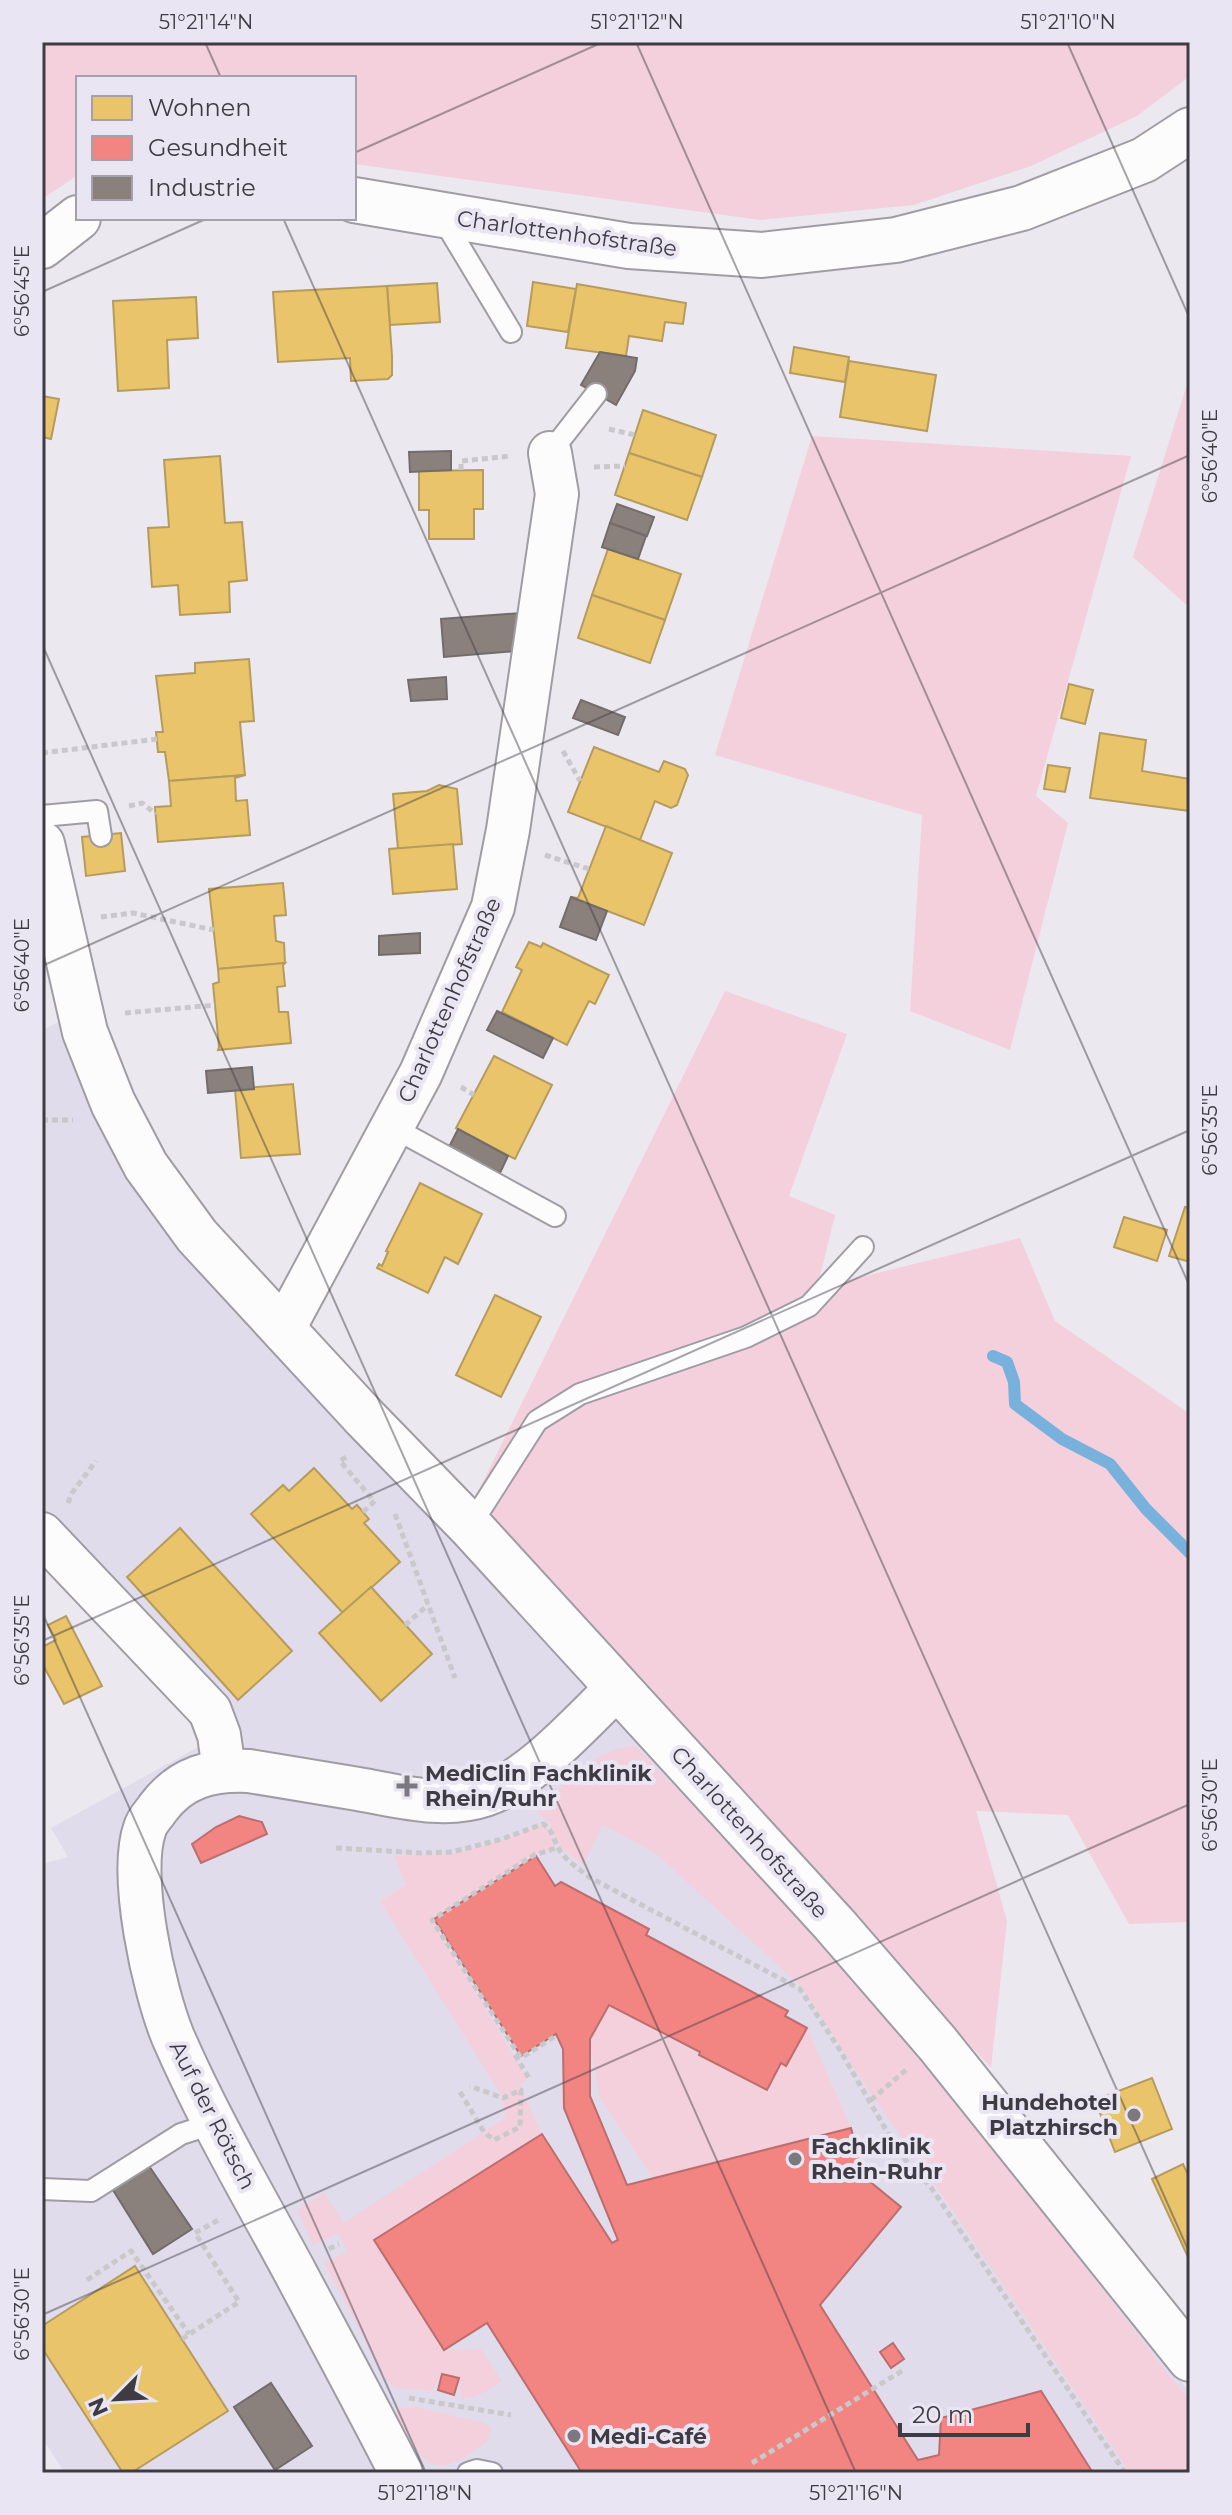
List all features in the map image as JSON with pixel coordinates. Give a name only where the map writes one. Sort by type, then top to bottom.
[{"type":"main road","name":"Charlottenhofstraße","points":[[356,200],[629,246],[762,255],[881,241],[1022,208],[1144,160],[1190,130]]},
{"type":"main road","points":[[42,246],[76,220]]},
{"type":"main road","name":"Charlottenhofstraße","points":[[42,844],[82,1017],[113,1103],[146,1166],[197,1236],[470,1526],[834,1924],[937,2043],[1190,2359]]},
{"type":"street","name":"Charlottenhofstraße","points":[[283,1330],[424,1066],[470,963],[497,891],[557,494],[550,453]]},
{"type":"street","points":[[42,1534],[210,1711],[219,1735],[224,1770]]},
{"type":"street","name":"Auf der Rötsch","points":[[401,2473],[215,2123],[169,2027],[142,1912],[141,1864],[145,1826],[165,1798],[186,1782],[224,1770],[249,1771],[413,1798],[455,1801],[486,1795],[515,1779],[555,1748],[618,1687]]},
{"type":"lane","points":[[441,215],[511,332]]},
{"type":"lane","points":[[550,453],[596,394]]},
{"type":"lane","points":[[42,816],[97,811],[101,836]]},
{"type":"lane","points":[[392,1127],[555,1216]]},
{"type":"lane","points":[[470,1526],[537,1421],[555,1408],[580,1394],[746,1337],[809,1306],[863,1247]]},
{"type":"lane","points":[[42,2189],[91,2191],[181,2134],[215,2123]]},
{"type":"lane","points":[[468,2473],[477,2470],[492,2473]]},
{"type":"path","points":[[461,470],[461,461],[550,453]]},
{"type":"path","points":[[42,753],[157,739]]},
{"type":"path","points":[[60,922],[133,913],[214,930]]},
{"type":"path","points":[[82,1017],[215,1005]]},
{"type":"path","points":[[42,1120],[74,1120]]},
{"type":"path","points":[[72,1493],[96,1461]]},
{"type":"path","points":[[363,1512],[374,1501]]},
{"type":"path","points":[[392,1504],[455,1678]]},
{"type":"path","points":[[405,1625],[428,1605]]},
{"type":"path","points":[[552,1833],[557,1848],[589,1877],[800,1989],[871,2100],[900,2154],[930,2186],[1125,2473]]},
{"type":"path","points":[[554,2037],[521,2058],[432,1920],[534,1855],[557,1848]]},
{"type":"path","points":[[514,2044],[510,2047],[529,2078]]},
{"type":"path","points":[[871,2100],[914,2063]]},
{"type":"path","points":[[460,2092],[484,2132],[494,2140],[520,2127],[521,2090],[503,2098],[470,2086]]},
{"type":"path","points":[[182,2339],[239,2302],[195,2233],[255,2199]]},
{"type":"path","points":[[87,2280],[131,2251],[189,2334]]},
{"type":"path","points":[[752,2463],[905,2369]]},
{"type":"path","points":[[369,2411],[395,2399],[416,2398],[511,2415]]},
{"type":"shaded area","points":[[42,42],[1190,42],[1190,76],[1137,116],[1031,166],[914,205],[760,220],[356,164],[356,76],[76,76],[76,176],[42,199]]},
{"type":"shaded area","points":[[1190,375],[1190,608],[1133,557]]},
{"type":"shaded area","points":[[812,436],[1131,456],[1036,796],[1068,823],[1010,1050],[910,1011],[922,815],[715,755]]},
{"type":"shaded area","points":[[725,991],[847,1034],[789,1196],[835,1215],[817,1288],[1020,1238],[1055,1321],[1190,1414],[1190,1922],[1129,1924],[1068,1815],[976,1811],[1007,1921],[991,2068],[473,1502]]},
{"type":"shaded area","name":"MediClin Fachklinik Rhein/Ruhr","points":[[58,1022],[95,1111],[460,1539],[926,2057],[1144,2332],[1190,2393],[1190,2473],[65,2473],[42,2438],[42,1864],[68,1857],[51,1828],[202,1745],[212,1703],[42,1524],[42,1030]]},
{"type":"shaded area","points":[[636,1746],[822,1942],[995,2151],[1190,2402],[1190,2473],[1130,2473],[873,2097],[802,1987],[654,1852],[603,1825],[583,1865],[561,1848],[549,1824],[536,1810],[594,1760],[621,1748]]},
{"type":"shaded area","points":[[539,1825],[548,1828],[555,1847],[534,1855],[431,1919],[528,2079],[519,2085],[542,2134],[375,2240],[444,2350],[481,2349],[502,2381],[483,2393],[461,2399],[459,2378],[442,2374],[432,2391],[395,2388],[387,2381],[324,2263],[347,2252],[338,2233],[313,2245],[297,2210],[324,2193],[344,2223],[505,2118],[503,2098],[380,1901],[406,1885],[394,1856],[452,1854],[503,1840]]},
{"type":"shaded area","points":[[609,2005],[767,2090],[781,2063],[787,2065],[807,2028],[851,2128],[653,2179],[599,2096],[590,2039]]},
{"type":"shaded area","points":[[417,2407],[484,2423],[491,2428],[488,2440],[455,2462],[432,2464],[414,2446],[396,2413],[400,2408]]},
{"type":"building: Wohnen","points":[[533,282],[576,289],[568,332],[527,326]]},
{"type":"building: Wohnen","points":[[437,283],[440,322],[390,325],[387,286]]},
{"type":"building: Wohnen","points":[[577,284],[686,303],[683,324],[665,322],[662,341],[629,336],[626,356],[566,348]]},
{"type":"building: Wohnen","points":[[387,286],[392,356],[392,375],[388,379],[351,381],[350,358],[278,362],[273,292]]},
{"type":"building: Wohnen","points":[[196,297],[198,338],[167,340],[169,388],[118,391],[113,301]]},
{"type":"building: Wohnen","points":[[794,347],[849,357],[845,382],[790,373]]},
{"type":"building: Wohnen","points":[[849,361],[936,375],[927,431],[840,417]]},
{"type":"building: Wohnen","points":[[42,396],[59,399],[51,439],[42,437]]},
{"type":"building: Wohnen","points":[[643,410],[716,435],[702,477],[629,453]]},
{"type":"building: Wohnen","points":[[629,453],[702,477],[687,520],[615,495]]},
{"type":"building: Wohnen","points":[[220,456],[225,523],[242,522],[247,580],[229,582],[230,612],[180,615],[178,585],[152,587],[148,528],[169,527],[164,460]]},
{"type":"building: Wohnen","points":[[483,470],[483,509],[474,509],[474,539],[429,539],[429,510],[419,510],[419,471]]},
{"type":"building: Wohnen","points":[[608,549],[681,574],[665,620],[592,595]]},
{"type":"building: Wohnen","points":[[592,595],[665,620],[650,663],[578,638]]},
{"type":"building: Wohnen","points":[[249,659],[254,721],[240,722],[245,775],[169,781],[165,752],[158,752],[156,732],[163,732],[156,676],[195,673],[195,663]]},
{"type":"building: Wohnen","points":[[1069,684],[1093,690],[1085,724],[1061,718]]},
{"type":"building: Wohnen","points":[[1100,733],[1146,740],[1142,771],[1190,779],[1190,811],[1090,798]]},
{"type":"building: Wohnen","points":[[594,747],[659,772],[664,761],[685,769],[688,775],[677,805],[671,808],[655,801],[640,840],[568,812]]},
{"type":"building: Wohnen","points":[[1048,765],[1070,768],[1065,792],[1044,789]]},
{"type":"building: Wohnen","points":[[245,775],[235,778],[236,801],[247,800],[250,835],[158,842],[155,807],[171,806],[169,781]]},
{"type":"building: Wohnen","points":[[439,785],[457,789],[462,844],[398,849],[393,794],[427,791]]},
{"type":"building: Wohnen","points":[[606,826],[672,853],[644,925],[571,897],[578,898]]},
{"type":"building: Wohnen","points":[[121,833],[125,871],[86,876],[82,837]]},
{"type":"building: Wohnen","points":[[453,844],[457,889],[393,894],[389,849]]},
{"type":"building: Wohnen","points":[[283,883],[286,915],[274,916],[276,941],[284,943],[285,963],[218,969],[209,889]]},
{"type":"building: Wohnen","points":[[529,942],[541,947],[543,943],[609,975],[595,1004],[589,1001],[567,1045],[502,1012],[522,970],[516,967]]},
{"type":"building: Wohnen","points":[[285,963],[285,986],[277,987],[279,1012],[288,1012],[291,1043],[218,1050],[213,984],[219,982],[218,969]]},
{"type":"building: Wohnen","points":[[494,1056],[552,1085],[515,1159],[456,1128]]},
{"type":"building: Wohnen","points":[[293,1084],[300,1154],[241,1158],[235,1089]]},
{"type":"building: Wohnen","points":[[420,1183],[482,1214],[458,1264],[445,1257],[428,1293],[377,1268],[379,1264],[382,1266],[386,1251]]},
{"type":"building: Wohnen","points":[[1185,1207],[1190,1209],[1190,1262],[1169,1256]]},
{"type":"building: Wohnen","points":[[1124,1217],[1167,1230],[1157,1261],[1114,1247]]},
{"type":"building: Wohnen","points":[[495,1295],[541,1317],[501,1397],[456,1375]]},
{"type":"building: Wohnen","points":[[314,1468],[352,1509],[357,1505],[369,1519],[364,1523],[400,1562],[343,1613],[251,1514],[283,1485],[289,1491]]},
{"type":"building: Wohnen","points":[[180,1528],[292,1651],[238,1700],[127,1577]]},
{"type":"building: Wohnen","points":[[371,1587],[432,1654],[381,1701],[319,1633]]},
{"type":"building: Wohnen","points":[[66,1616],[102,1686],[64,1704],[42,1663],[42,1647],[56,1640],[48,1625]]},
{"type":"building: Wohnen","name":"Hundehotel Platzhirsch","points":[[1152,2078],[1172,2129],[1115,2152],[1095,2100]]},
{"type":"building: Wohnen","points":[[1183,2164],[1190,2179],[1188,2257],[1152,2179]]},
{"type":"building: Wohnen","points":[[135,2266],[228,2411],[131,2473],[123,2473],[42,2348],[42,2326]]},
{"type":"building: Gesundheit","points":[[239,1816],[262,1822],[267,1834],[201,1863],[192,1844]]},
{"type":"building: Gesundheit","name":"Fachklinik Rhein-Ruhr","points":[[536,1856],[555,1886],[561,1882],[649,1929],[646,1935],[788,2011],[785,2016],[807,2028],[786,2066],[781,2063],[767,2090],[609,2005],[590,2039],[590,2096],[627,2185],[851,2128],[862,2170],[868,2180],[901,2207],[820,2305],[918,2460],[939,2455],[941,2418],[1041,2391],[1093,2473],[582,2473],[487,2323],[444,2350],[374,2240],[542,2134],[612,2243],[618,2240],[564,2108],[563,2049],[556,2034],[521,2056],[434,1919]]},
{"type":"building: Gesundheit","points":[[893,2343],[904,2359],[891,2368],[880,2352]]},
{"type":"building: Gesundheit","points":[[442,2374],[459,2378],[454,2395],[438,2390]]},
{"type":"building: Industrie","points":[[600,352],[637,358],[635,371],[616,405],[581,385]]},
{"type":"building: Industrie","points":[[451,451],[451,470],[410,472],[409,452]]},
{"type":"building: Industrie","points":[[617,504],[654,517],[647,536],[610,523]]},
{"type":"building: Industrie","points":[[610,523],[646,536],[638,559],[602,547]]},
{"type":"building: Industrie","points":[[521,613],[517,651],[444,657],[441,619]]},
{"type":"building: Industrie","points":[[446,677],[447,699],[411,701],[408,680]]},
{"type":"building: Industrie","points":[[581,700],[625,717],[618,735],[573,718]]},
{"type":"building: Industrie","points":[[571,897],[607,911],[596,940],[560,927]]},
{"type":"building: Industrie","points":[[420,933],[420,953],[379,955],[379,936]]},
{"type":"building: Industrie","points":[[497,1011],[553,1038],[543,1058],[487,1030]]},
{"type":"building: Industrie","points":[[252,1067],[254,1089],[208,1093],[206,1071]]},
{"type":"building: Industrie","points":[[458,1129],[508,1156],[500,1173],[449,1147]]},
{"type":"building: Industrie","points":[[149,2166],[192,2229],[153,2254],[113,2190]]},
{"type":"building: Industrie","points":[[271,2383],[312,2446],[275,2470],[234,2407]]},
{"type":"waterway","points":[[993,1356],[1007,1362],[1014,1382],[1015,1404],[1062,1439],[1110,1464],[1146,1509],[1190,1553]]},
{"type":"place","name":"MediClin Fachklinik Rhein/Ruhr","points":[[407,1786]]},
{"type":"place","name":"Hundehotel Platzhirsch","points":[[1134,2115]]},
{"type":"place","name":"Fachklinik Rhein-Ruhr","points":[[795,2159]]},
{"type":"place","name":"Medi-Café","points":[[574,2436]]}]
